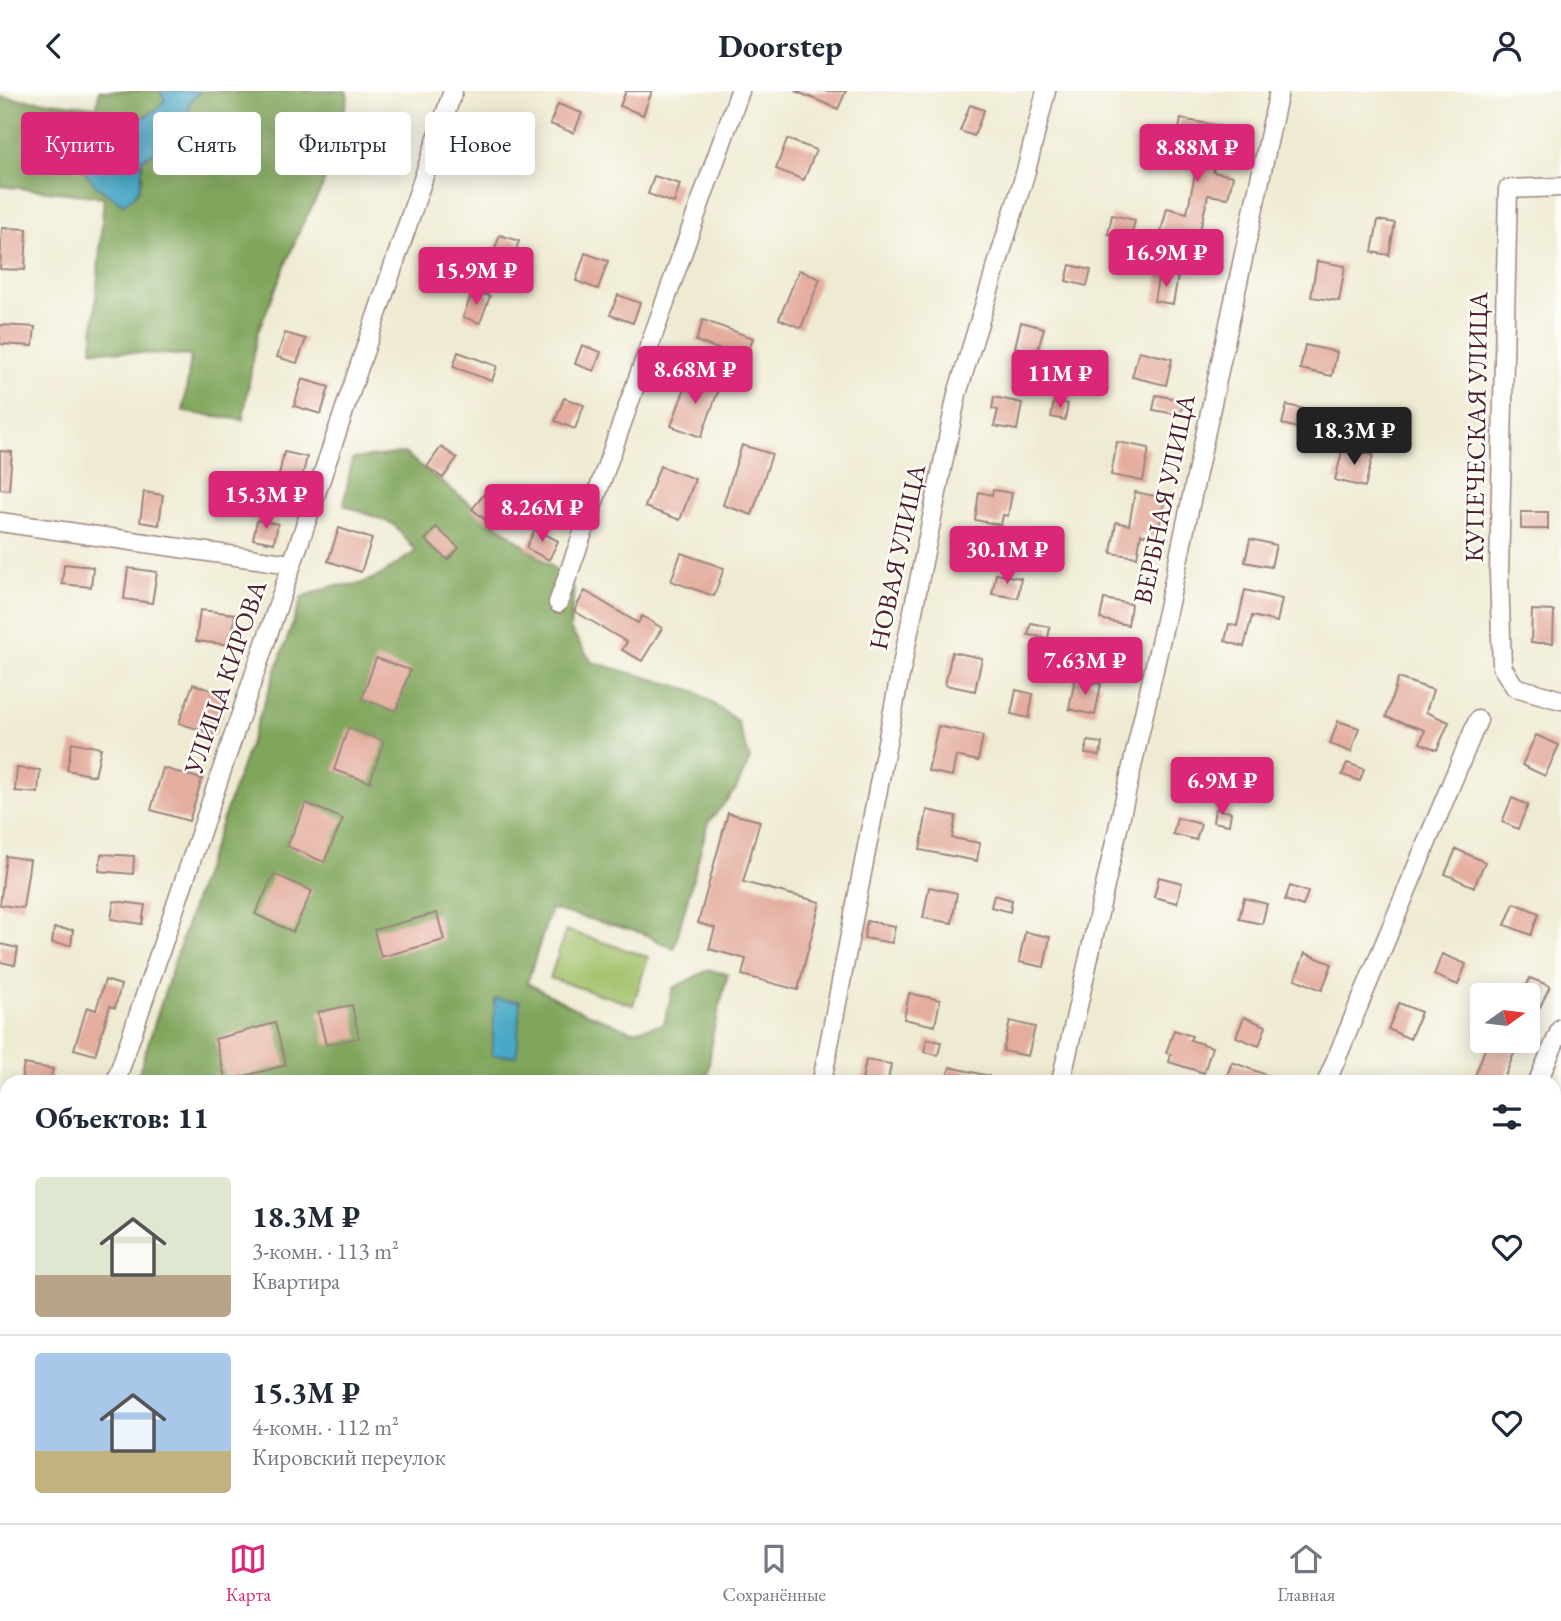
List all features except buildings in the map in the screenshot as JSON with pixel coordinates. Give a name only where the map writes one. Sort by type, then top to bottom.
[{"type":"street","name":"УЛИЦА КИРОВА","points":[[118,1075],[453,91]]},
{"type":"street","points":[[558,603],[740,91]]},
{"type":"street","name":"НОВАЯ УЛИЦА","points":[[823,1075],[957,394],[1026,171],[1046,91]]},
{"type":"street","name":"ВЕРБНАЯ УЛИЦА","points":[[1062,1075],[1171,594],[1279,91]]},
{"type":"street","name":"КУПЕЧЕСКАЯ УЛИЦА","points":[[1561,187],[1508,189],[1499,573],[1502,667],[1515,687],[1561,700]]},
{"type":"street","points":[[0,522],[291,564]]},
{"type":"street","points":[[1330,1075],[1478,720]]},
{"type":"street","points":[[1541,1075],[1561,1028]]},
{"type":"green space","points":[[99,91],[160,91],[165,99],[159,108],[143,117],[139,127],[139,112],[21,112],[21,175],[92,175],[123,204],[142,180],[142,159],[153,154],[153,175],[261,175],[261,112],[190,112],[188,104],[200,91],[346,91],[348,97],[344,112],[275,112],[275,175],[326,175],[257,334],[243,420],[183,412],[191,356],[92,350],[104,197],[0,186],[1,97],[97,107]]},
{"type":"green space","points":[[404,453],[556,570],[574,589],[570,629],[592,662],[695,691],[737,721],[750,759],[736,789],[708,823],[674,949],[642,933],[551,909],[527,983],[576,1009],[632,1031],[664,1024],[673,988],[708,970],[728,974],[713,1033],[708,1075],[138,1075],[198,889],[302,597],[333,586],[360,584],[381,575],[416,551],[393,524],[344,505],[352,459]]},
{"type":"green space","points":[[566,930],[648,957],[633,1005],[550,978]]},
{"type":"water","points":[[160,91],[200,91],[188,104],[190,112],[153,112],[153,153],[142,159],[138,191],[123,204],[96,186],[87,175],[139,175],[139,120],[159,108],[165,99]]},
{"type":"water","points":[[495,999],[520,1001],[517,1056],[492,1055]]}]
